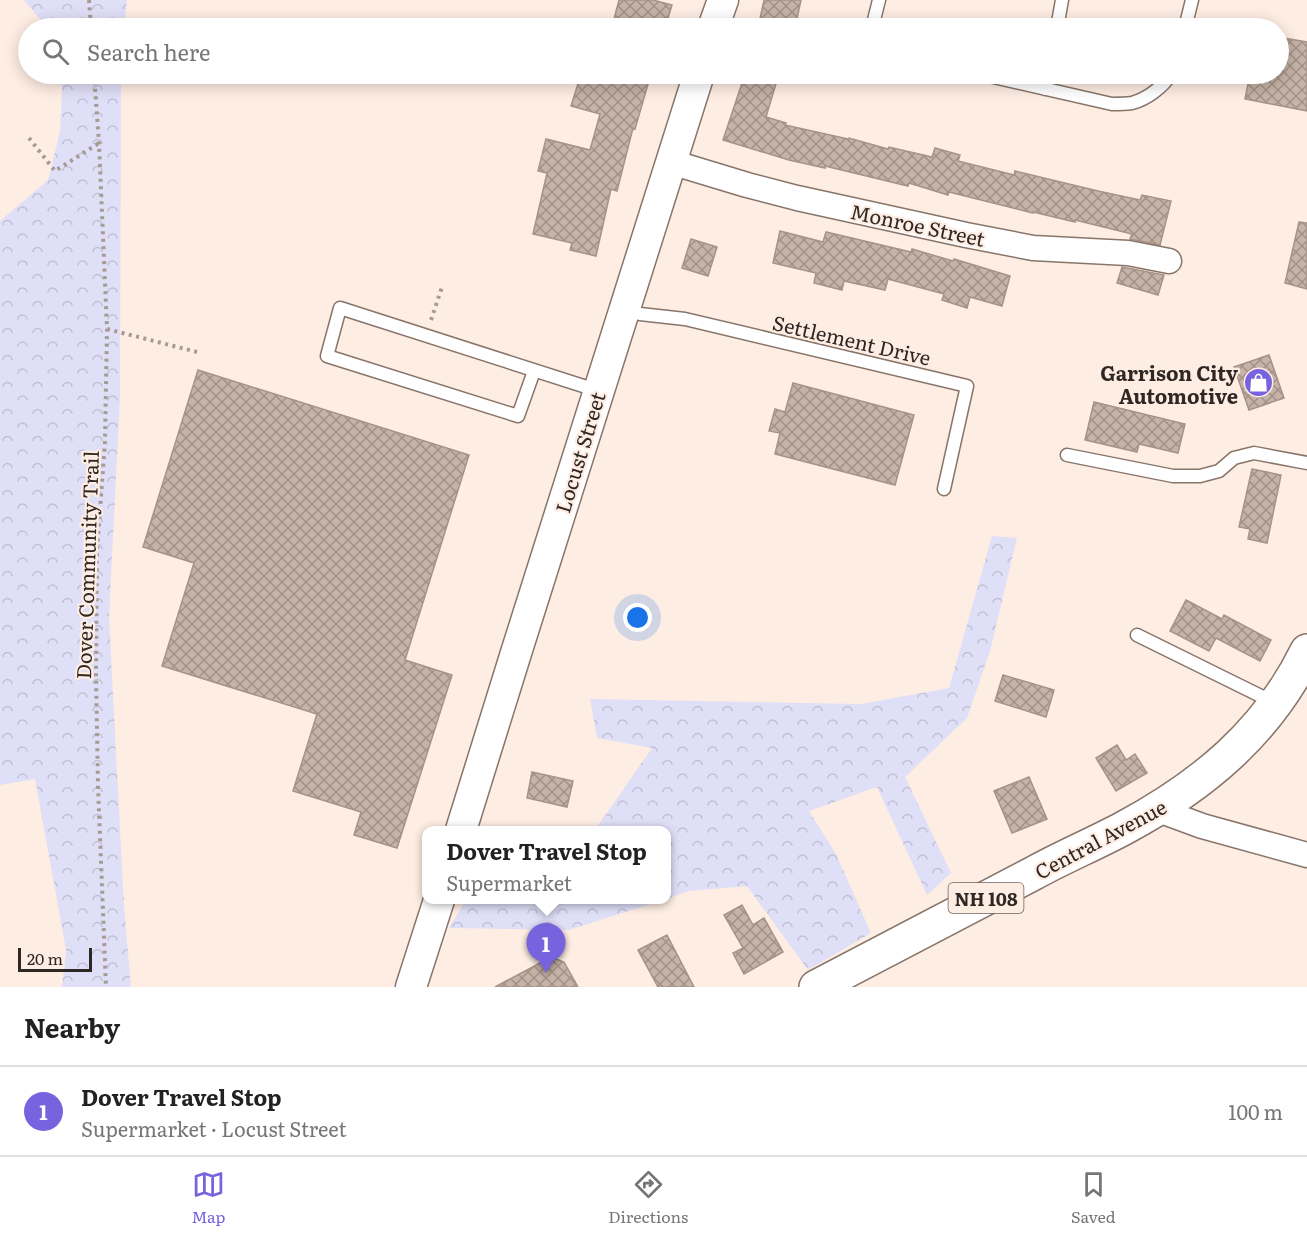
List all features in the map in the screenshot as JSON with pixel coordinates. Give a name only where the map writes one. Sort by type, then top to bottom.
[{"type":"main road","name":"Central Avenue","points":[[816,987],[1123,828],[1183,793],[1210,773],[1259,726],[1276,703],[1307,651]]},
{"type":"street","points":[[717,18],[723,0]]},
{"type":"street","name":"Locust Street","points":[[463,826],[696,84]]},
{"type":"street","name":"Monroe Street","points":[[671,162],[797,198],[1033,249],[1128,253],[1169,261]]},
{"type":"street","points":[[1156,809],[1203,826],[1307,855]]},
{"type":"street","points":[[411,987],[439,904]]},
{"type":"lane","points":[[874,18],[879,0]]},
{"type":"lane","points":[[1059,18],[1062,0]]},
{"type":"lane","points":[[1188,18],[1192,0]]},
{"type":"lane","points":[[1024,84],[1112,104],[1134,102],[1155,92],[1162,84]]},
{"type":"lane","points":[[1046,89],[1047,84]]},
{"type":"lane","points":[[534,371],[518,416],[327,356],[340,308],[599,391]]},
{"type":"lane","name":"Settlement Drive","points":[[624,310],[685,319],[967,386],[944,489]]},
{"type":"lane","points":[[1067,455],[1173,476],[1200,476],[1219,471],[1234,459],[1254,453],[1307,463]]},
{"type":"lane","points":[[1137,635],[1276,703]]},
{"type":"path","points":[[89,0],[90,18]]},
{"type":"path","name":"Dover Community Trail","points":[[95,84],[107,329],[105,442],[97,551],[96,675],[106,987]]},
{"type":"path","points":[[29,138],[55,171],[99,143]]},
{"type":"path","points":[[427,336],[442,287]]},
{"type":"path","points":[[107,329],[197,352]]},
{"type":"green space","points":[[24,0],[127,0],[125,18],[39,18]]},
{"type":"green space","points":[[61,84],[121,84],[120,398],[109,617],[124,907],[131,987],[62,987],[66,950],[35,779],[0,785],[0,221],[48,180],[60,132]]},
{"type":"green space","points":[[992,536],[1017,538],[990,651],[967,718],[905,777],[951,873],[927,895],[877,787],[809,811],[836,854],[871,933],[808,970],[747,886],[689,891],[671,897],[671,826],[598,826],[652,748],[597,738],[590,699],[861,704],[949,688]]},
{"type":"green space","points":[[464,904],[650,904],[569,930],[449,928]]},
{"type":"building","points":[[619,0],[653,0],[672,5],[668,18],[614,18]]},
{"type":"building","points":[[764,0],[801,0],[797,18],[760,18]]},
{"type":"building","points":[[1289,39],[1307,42],[1307,111],[1245,99],[1248,84],[1289,84]]},
{"type":"building","points":[[578,84],[648,84],[635,129],[633,128],[617,191],[611,189],[596,256],[570,250],[572,243],[533,234],[547,173],[538,171],[546,139],[590,150],[600,114],[571,106]]},
{"type":"building","points":[[742,84],[776,84],[766,117],[786,123],[785,125],[932,157],[935,148],[960,155],[958,161],[1014,175],[1015,171],[1140,200],[1142,195],[1171,201],[1160,245],[1130,239],[1132,234],[1075,220],[1075,222],[1033,213],[949,192],[948,195],[909,183],[908,186],[825,166],[825,168],[789,160],[723,140]]},
{"type":"building","points":[[1299,222],[1307,223],[1307,289],[1285,283]]},
{"type":"building","points":[[780,231],[823,242],[826,232],[911,252],[912,249],[953,261],[954,259],[1010,276],[1002,306],[970,297],[967,308],[942,300],[944,294],[888,279],[885,290],[844,281],[842,290],[814,283],[816,273],[773,263]]},
{"type":"building","points":[[691,239],[717,247],[708,276],[682,268]]},
{"type":"building","points":[[1122,267],[1164,275],[1158,295],[1117,283]]},
{"type":"building","name":"Garrison City Automotive","points":[[1269,355],[1284,398],[1249,410],[1234,367]]},
{"type":"building","points":[[198,370],[469,455],[405,660],[452,675],[397,848],[354,835],[361,812],[293,791],[317,714],[162,666],[194,563],[143,547]]},
{"type":"building","points":[[793,383],[914,415],[895,485],[775,454],[780,433],[769,431],[775,409],[785,412]]},
{"type":"building","points":[[1094,402],[1185,424],[1178,453],[1139,444],[1137,452],[1085,440]]},
{"type":"building","points":[[1252,469],[1281,475],[1267,543],[1248,539],[1250,529],[1239,527]]},
{"type":"building","points":[[1186,600],[1222,619],[1224,615],[1271,640],[1260,661],[1216,638],[1209,651],[1170,631]]},
{"type":"building","points":[[1003,675],[1054,690],[1046,717],[995,701]]},
{"type":"building","points":[[1117,745],[1126,760],[1135,754],[1147,773],[1116,791],[1096,758]]},
{"type":"building","points":[[532,772],[573,781],[567,807],[527,798]]},
{"type":"building","points":[[1029,777],[1047,819],[1012,833],[994,791]]},
{"type":"building","points":[[742,905],[753,925],[764,918],[783,952],[744,974],[733,953],[743,948],[724,915]]},
{"type":"building","points":[[667,935],[694,987],[658,987],[638,950]]},
{"type":"building","points":[[551,957],[564,962],[578,987],[495,987]]},
{"type":"place","name":"Garrison City Automotive","points":[[1259,383]]},
{"type":"place","name":"Dover Travel Stop","points":[[546,973]]}]
